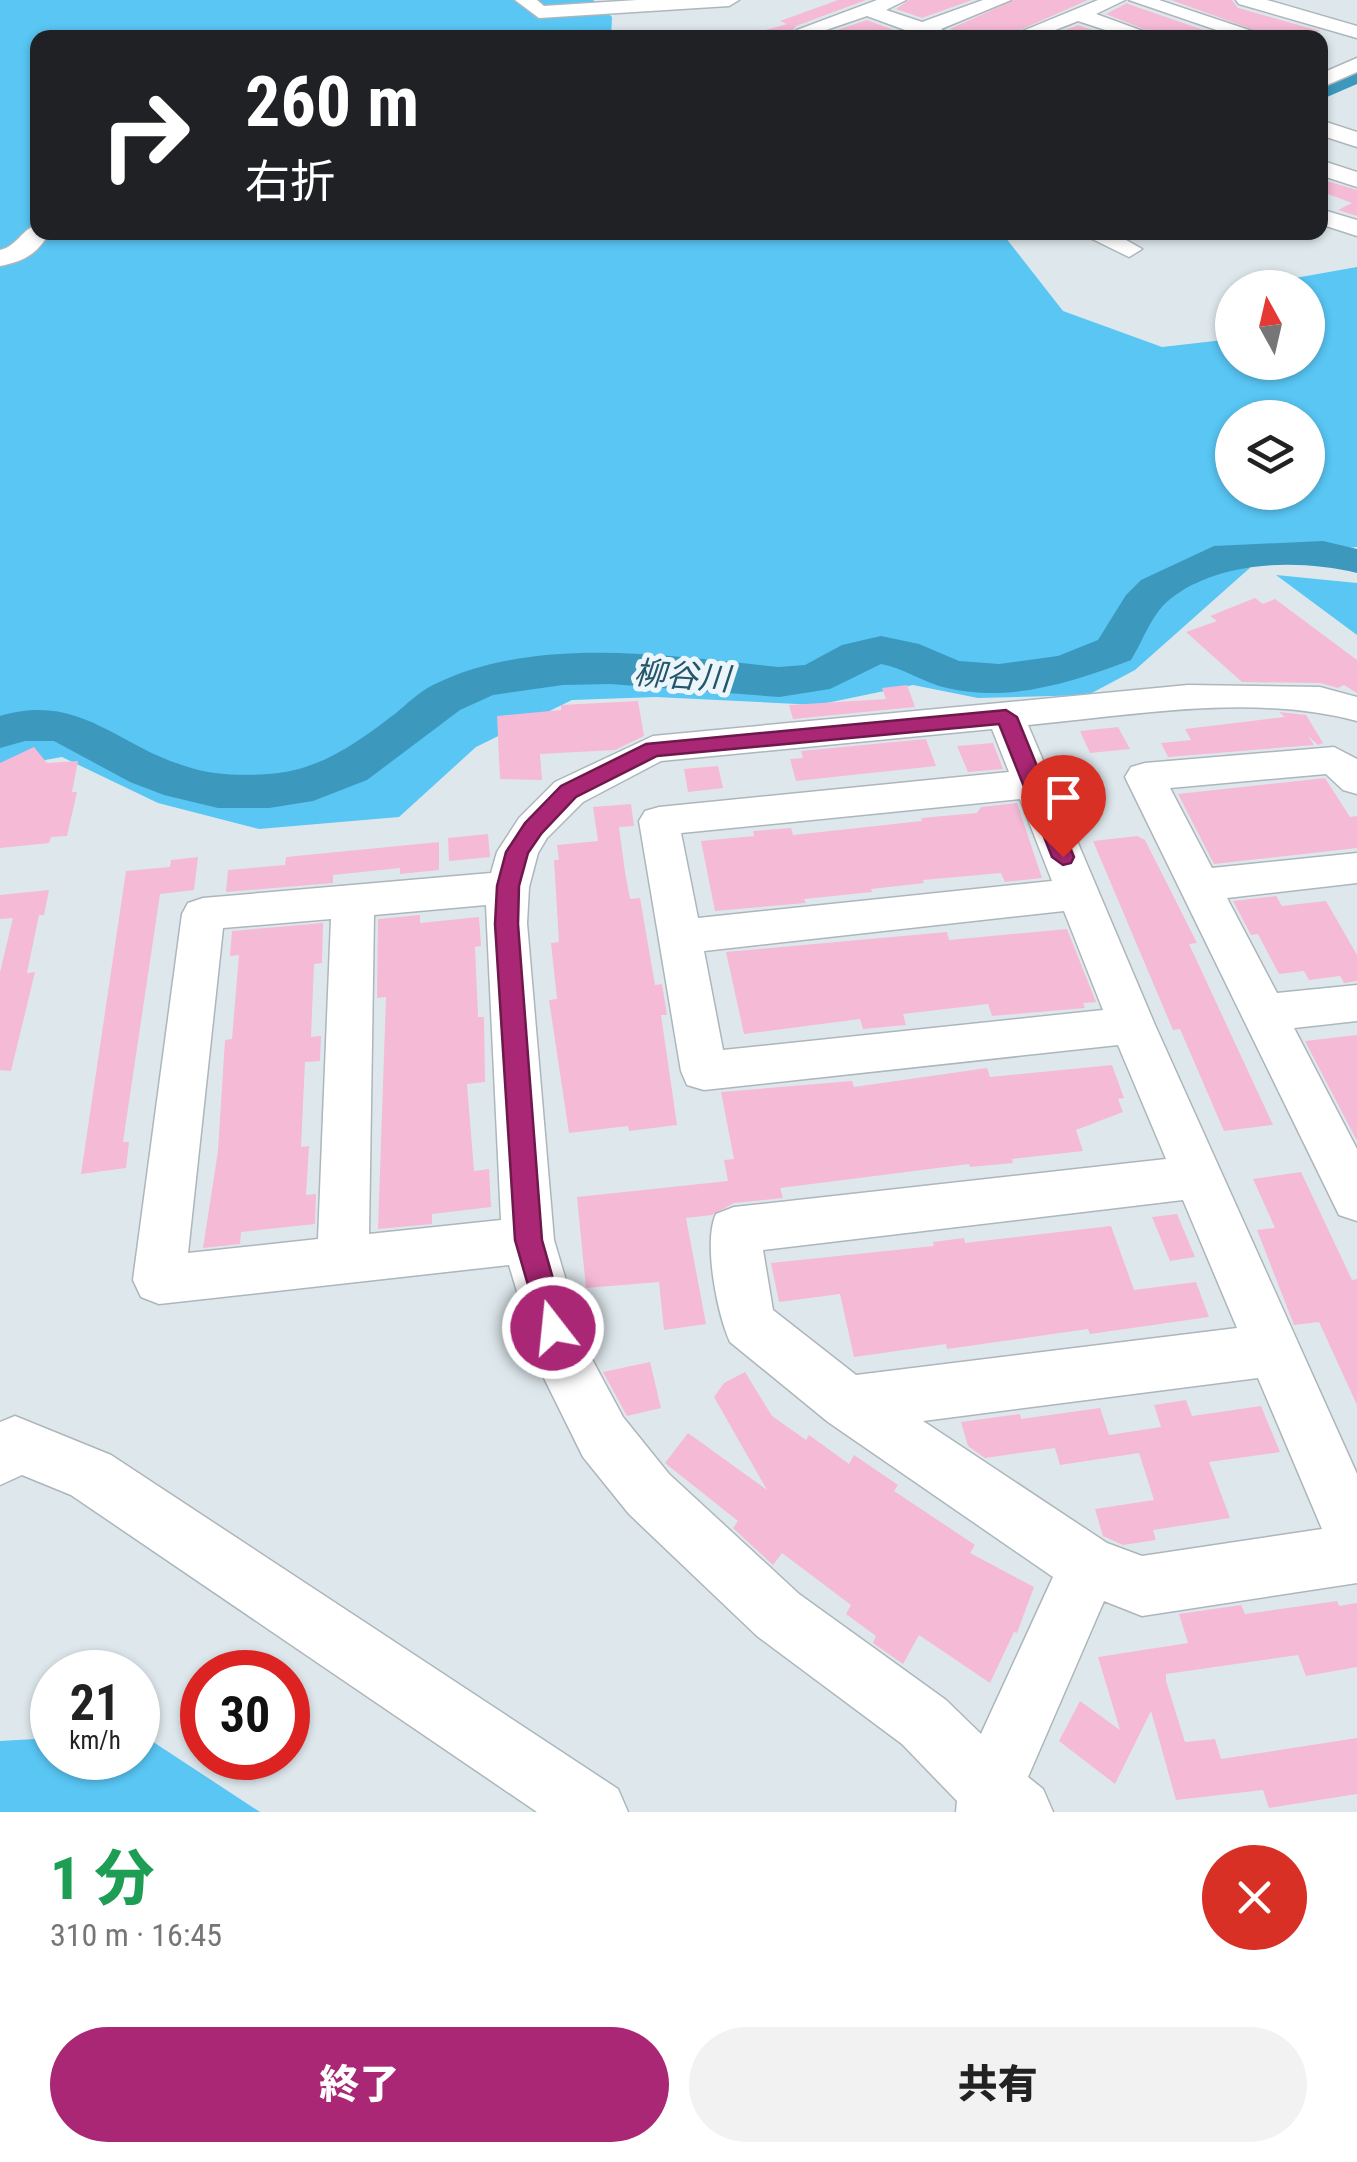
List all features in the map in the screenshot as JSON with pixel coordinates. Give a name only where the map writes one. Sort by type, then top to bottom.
[{"type":"street","points":[[532,6],[729,0]]},
{"type":"street","points":[[807,30],[896,0]]},
{"type":"street","points":[[867,10],[923,29],[1002,0]]},
{"type":"street","points":[[1044,30],[1115,0]]},
{"type":"street","points":[[1139,0],[1237,30]]},
{"type":"street","points":[[1246,0],[1357,32]]},
{"type":"street","points":[[532,6],[542,18],[537,30]]},
{"type":"street","points":[[1077,14],[1127,30]]},
{"type":"street","points":[[1328,130],[1357,140]]},
{"type":"street","points":[[1328,170],[1357,180]]},
{"type":"street","points":[[1328,219],[1357,228]]},
{"type":"street","points":[[0,258],[15,256],[34,240]]},
{"type":"street","points":[[1108,240],[1129,249]]},
{"type":"street","points":[[1089,1566],[1000,1804],[924,1722],[778,1615],[650,1494],[602,1437],[561,1356],[528,1240],[506,924],[508,886],[518,852],[533,828],[568,792],[653,749],[1188,697],[1320,700],[1357,709]]},
{"type":"street","points":[[1006,717],[1196,1176],[1357,1542]]},
{"type":"street","points":[[1350,1170],[1264,1013],[1145,777],[1334,760],[1357,780]]},
{"type":"street","points":[[1032,784],[658,822],[704,1071],[1132,1025]]},
{"type":"street","points":[[1201,885],[1357,868]]},
{"type":"street","points":[[508,886],[203,914],[159,1280],[528,1240]]},
{"type":"street","points":[[678,937],[1079,894]]},
{"type":"street","points":[[342,1260],[353,902]]},
{"type":"street","points":[[1264,1013],[1357,1003]]},
{"type":"street","points":[[1196,1176],[734,1230],[749,1324],[848,1403],[1089,1566],[1142,1586],[1357,1553]]},
{"type":"street","points":[[848,1403],[1272,1350]]},
{"type":"street","points":[[5,1446],[91,1475],[595,1812]]},
{"type":"shaded area","points":[[0,0],[593,0],[612,17],[611,30],[30,30],[30,240],[1007,240],[1063,311],[1162,347],[1215,341],[1215,380],[1325,380],[1325,273],[1357,267],[1357,547],[1261,558],[1135,670],[1088,695],[978,698],[913,685],[817,705],[656,697],[572,700],[476,747],[399,817],[259,829],[158,803],[62,757],[0,768]]},
{"type":"shaded area","points":[[1276,575],[1357,583],[1357,635]]},
{"type":"shaded area","points":[[30,1739],[30,1780],[160,1780],[160,1746],[180,1760],[180,1780],[211,1780],[260,1812],[0,1812],[0,1741]]},
{"type":"building","points":[[838,0],[866,0],[794,30],[766,30],[787,24],[780,21]]},
{"type":"building","points":[[909,0],[972,0],[922,18],[896,9]]},
{"type":"building","points":[[1014,0],[1088,0],[1020,30],[950,29]]},
{"type":"building","points":[[1171,0],[1232,0],[1238,8],[1316,30],[1254,30]]},
{"type":"building","points":[[1127,3],[1204,30],[1146,30],[1106,14]]},
{"type":"building","points":[[867,20],[894,30],[837,30]]},
{"type":"building","points":[[1078,25],[1093,30],[1066,30]]},
{"type":"building","points":[[1328,181],[1357,190],[1357,216],[1338,210],[1352,203],[1328,194]]},
{"type":"building","points":[[1255,598],[1263,604],[1275,599],[1357,660],[1357,693],[1344,685],[1338,688],[1320,683],[1242,682],[1186,632],[1217,621],[1210,616]]},
{"type":"building","points":[[907,685],[915,707],[793,719],[789,705],[886,699],[882,688]]},
{"type":"building","points":[[638,701],[644,736],[615,750],[540,754],[542,780],[500,779],[497,716],[561,710],[561,705]]},
{"type":"building","points":[[1279,712],[1306,715],[1323,743],[1318,745],[1308,736],[1314,745],[1168,757],[1161,743],[1191,740],[1185,729],[1285,717]]},
{"type":"building","points":[[1118,727],[1130,749],[1090,753],[1080,731]]},
{"type":"building","points":[[926,739],[936,766],[796,781],[790,759],[803,758],[801,751]]},
{"type":"building","points":[[993,743],[1003,769],[968,772],[957,746]]},
{"type":"building","points":[[34,747],[47,763],[78,761],[72,792],[77,792],[67,836],[51,837],[49,843],[0,848],[0,763]]},
{"type":"building","points":[[718,766],[723,788],[688,792],[684,769]]},
{"type":"building","points":[[1325,778],[1350,817],[1357,816],[1357,848],[1214,864],[1178,794]]},
{"type":"building","points":[[1017,803],[1042,878],[1005,882],[1001,873],[923,880],[924,883],[871,889],[872,892],[804,899],[806,903],[715,911],[701,841],[754,836],[753,831],[791,828],[793,835],[922,821],[921,818],[977,813],[981,807]]},
{"type":"building","points":[[631,804],[634,826],[619,827],[625,872],[630,899],[640,898],[655,985],[662,984],[667,1015],[661,1015],[677,1125],[569,1133],[549,1000],[557,999],[551,943],[559,942],[554,860],[559,860],[557,845],[598,841],[593,807]]},
{"type":"building","points":[[488,834],[490,857],[449,861],[448,838]]},
{"type":"building","points":[[1137,836],[1145,840],[1197,943],[1189,944],[1273,1125],[1224,1131],[1180,1029],[1173,1030],[1093,841]]},
{"type":"building","points":[[439,842],[439,870],[400,874],[400,868],[333,875],[333,883],[226,892],[228,870],[285,865],[286,857]]},
{"type":"building","points":[[198,857],[194,890],[160,894],[123,1142],[129,1142],[126,1168],[81,1174],[126,871],[170,867],[171,860]]},
{"type":"building","points":[[49,890],[44,915],[39,915],[27,973],[35,972],[11,1071],[0,1070],[0,972],[13,918],[0,919],[0,895]]},
{"type":"building","points":[[1276,896],[1282,906],[1326,901],[1357,955],[1357,981],[1344,983],[1340,976],[1309,980],[1304,971],[1279,974],[1258,934],[1251,935],[1233,901]]},
{"type":"building","points":[[420,915],[420,923],[479,917],[481,946],[475,947],[478,1017],[484,1017],[485,1082],[467,1084],[474,1171],[489,1169],[491,1207],[432,1214],[432,1224],[378,1229],[386,997],[377,998],[378,919]]},
{"type":"building","points":[[323,923],[322,963],[314,964],[311,1037],[321,1036],[320,1061],[305,1062],[301,1147],[309,1146],[306,1195],[316,1194],[315,1224],[241,1232],[240,1244],[203,1248],[218,1151],[225,1040],[232,1039],[239,955],[230,956],[232,931]]},
{"type":"building","points":[[1067,929],[1096,1002],[1083,1003],[1085,1008],[992,1016],[988,1004],[903,1014],[906,1025],[863,1029],[860,1019],[744,1034],[726,952],[947,932],[949,940]]},
{"type":"building","points":[[1357,1035],[1357,1141],[1305,1041]]},
{"type":"building","points":[[1112,1065],[1124,1098],[1118,1099],[1123,1112],[1076,1130],[1083,1151],[1012,1159],[1013,1163],[970,1167],[969,1164],[780,1188],[783,1198],[734,1203],[712,1215],[686,1218],[706,1324],[664,1330],[659,1282],[586,1288],[577,1197],[728,1181],[724,1160],[734,1159],[721,1092],[852,1081],[854,1087],[987,1068],[990,1077]]},
{"type":"building","points":[[1301,1172],[1352,1280],[1357,1279],[1357,1405],[1319,1322],[1294,1325],[1257,1230],[1275,1228],[1253,1179]]},
{"type":"building","points":[[1177,1214],[1195,1257],[1170,1261],[1152,1217]]},
{"type":"building","points":[[1111,1226],[1134,1290],[1196,1282],[1209,1317],[1090,1334],[1088,1329],[947,1349],[946,1344],[854,1357],[840,1294],[779,1302],[771,1263],[934,1246],[933,1242],[964,1238],[965,1243]]},
{"type":"building","points":[[650,1362],[661,1408],[627,1416],[603,1372]]},
{"type":"building","points":[[745,1372],[772,1416],[806,1440],[809,1435],[849,1464],[854,1455],[898,1485],[894,1491],[975,1545],[970,1553],[1034,1587],[1017,1633],[1014,1632],[990,1683],[919,1635],[903,1664],[873,1643],[876,1636],[846,1614],[851,1605],[782,1553],[773,1565],[733,1528],[738,1521],[665,1463],[688,1433],[767,1490],[714,1397],[724,1383]]},
{"type":"building","points":[[1186,1400],[1192,1416],[1261,1406],[1280,1452],[1209,1462],[1230,1518],[1153,1530],[1156,1540],[1123,1545],[1103,1536],[1095,1509],[1154,1500],[1139,1453],[1060,1465],[1055,1448],[985,1458],[968,1446],[961,1422],[1020,1414],[1021,1419],[1100,1408],[1109,1435],[1161,1427],[1154,1405]]},
{"type":"building","points":[[1337,1601],[1339,1606],[1357,1603],[1357,1667],[1306,1676],[1298,1655],[1166,1674],[1166,1681],[1185,1742],[1215,1739],[1221,1759],[1357,1738],[1357,1794],[1269,1808],[1263,1790],[1176,1800],[1151,1711],[1115,1784],[1059,1741],[1080,1701],[1120,1730],[1098,1657],[1188,1643],[1179,1614],[1241,1605],[1245,1614]]},
{"type":"waterway","points":[[1328,88],[1357,74]]},
{"type":"waterway","name":"柳谷川","points":[[0,732],[22,725],[60,726],[181,783],[230,792],[269,791],[332,777],[368,757],[443,699],[481,683],[519,674],[563,670],[656,671],[779,682],[814,679],[858,655],[881,650],[903,654],[952,675],[999,679],[1065,669],[1115,650],[1141,604],[1156,589],[1229,555],[1323,553],[1357,561]]},
{"type":"route","points":[[553,1328],[528,1240],[506,924],[508,886],[518,852],[533,828],[568,792],[653,749],[1006,717],[1063,857]]}]
